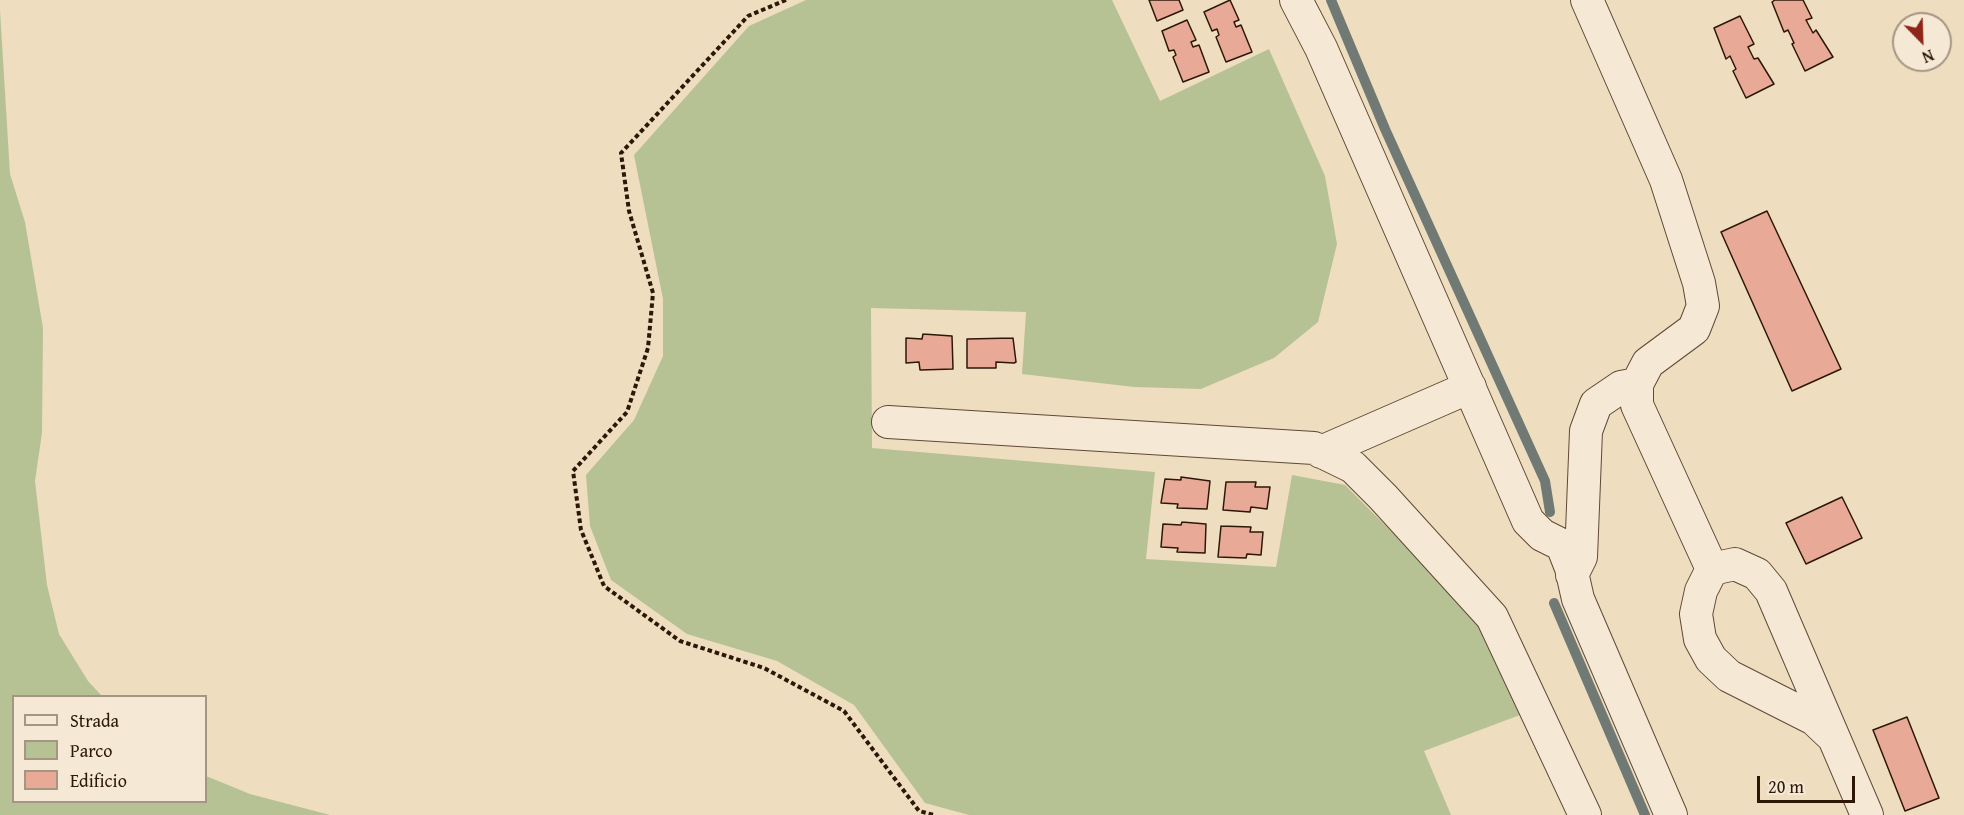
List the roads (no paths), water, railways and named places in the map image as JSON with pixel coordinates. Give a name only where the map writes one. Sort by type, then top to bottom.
[{"type":"lane","points":[[1296,0],[1321,48],[1528,521],[1542,535],[1562,545],[1578,599],[1671,815]]},
{"type":"lane","points":[[1587,0],[1666,180],[1699,283],[1703,306],[1694,329],[1648,363],[1637,384],[1637,405],[1712,569]]},
{"type":"lane","points":[[1572,575],[1581,556],[1586,431],[1596,404],[1621,387],[1637,384]]},
{"type":"lane","points":[[1321,452],[1470,387]]},
{"type":"lane","points":[[888,422],[1314,448],[1353,467],[1492,617],[1585,815]]},
{"type":"lane","points":[[1712,569],[1735,564],[1757,574],[1771,591],[1867,815]]},
{"type":"lane","points":[[1712,569],[1701,591],[1696,614],[1700,639],[1711,659],[1729,676],[1814,719],[1832,736]]},
{"type":"waterway","points":[[1331,0],[1385,129],[1545,481],[1550,512]]},
{"type":"waterway","points":[[1554,603],[1645,815]]}]
